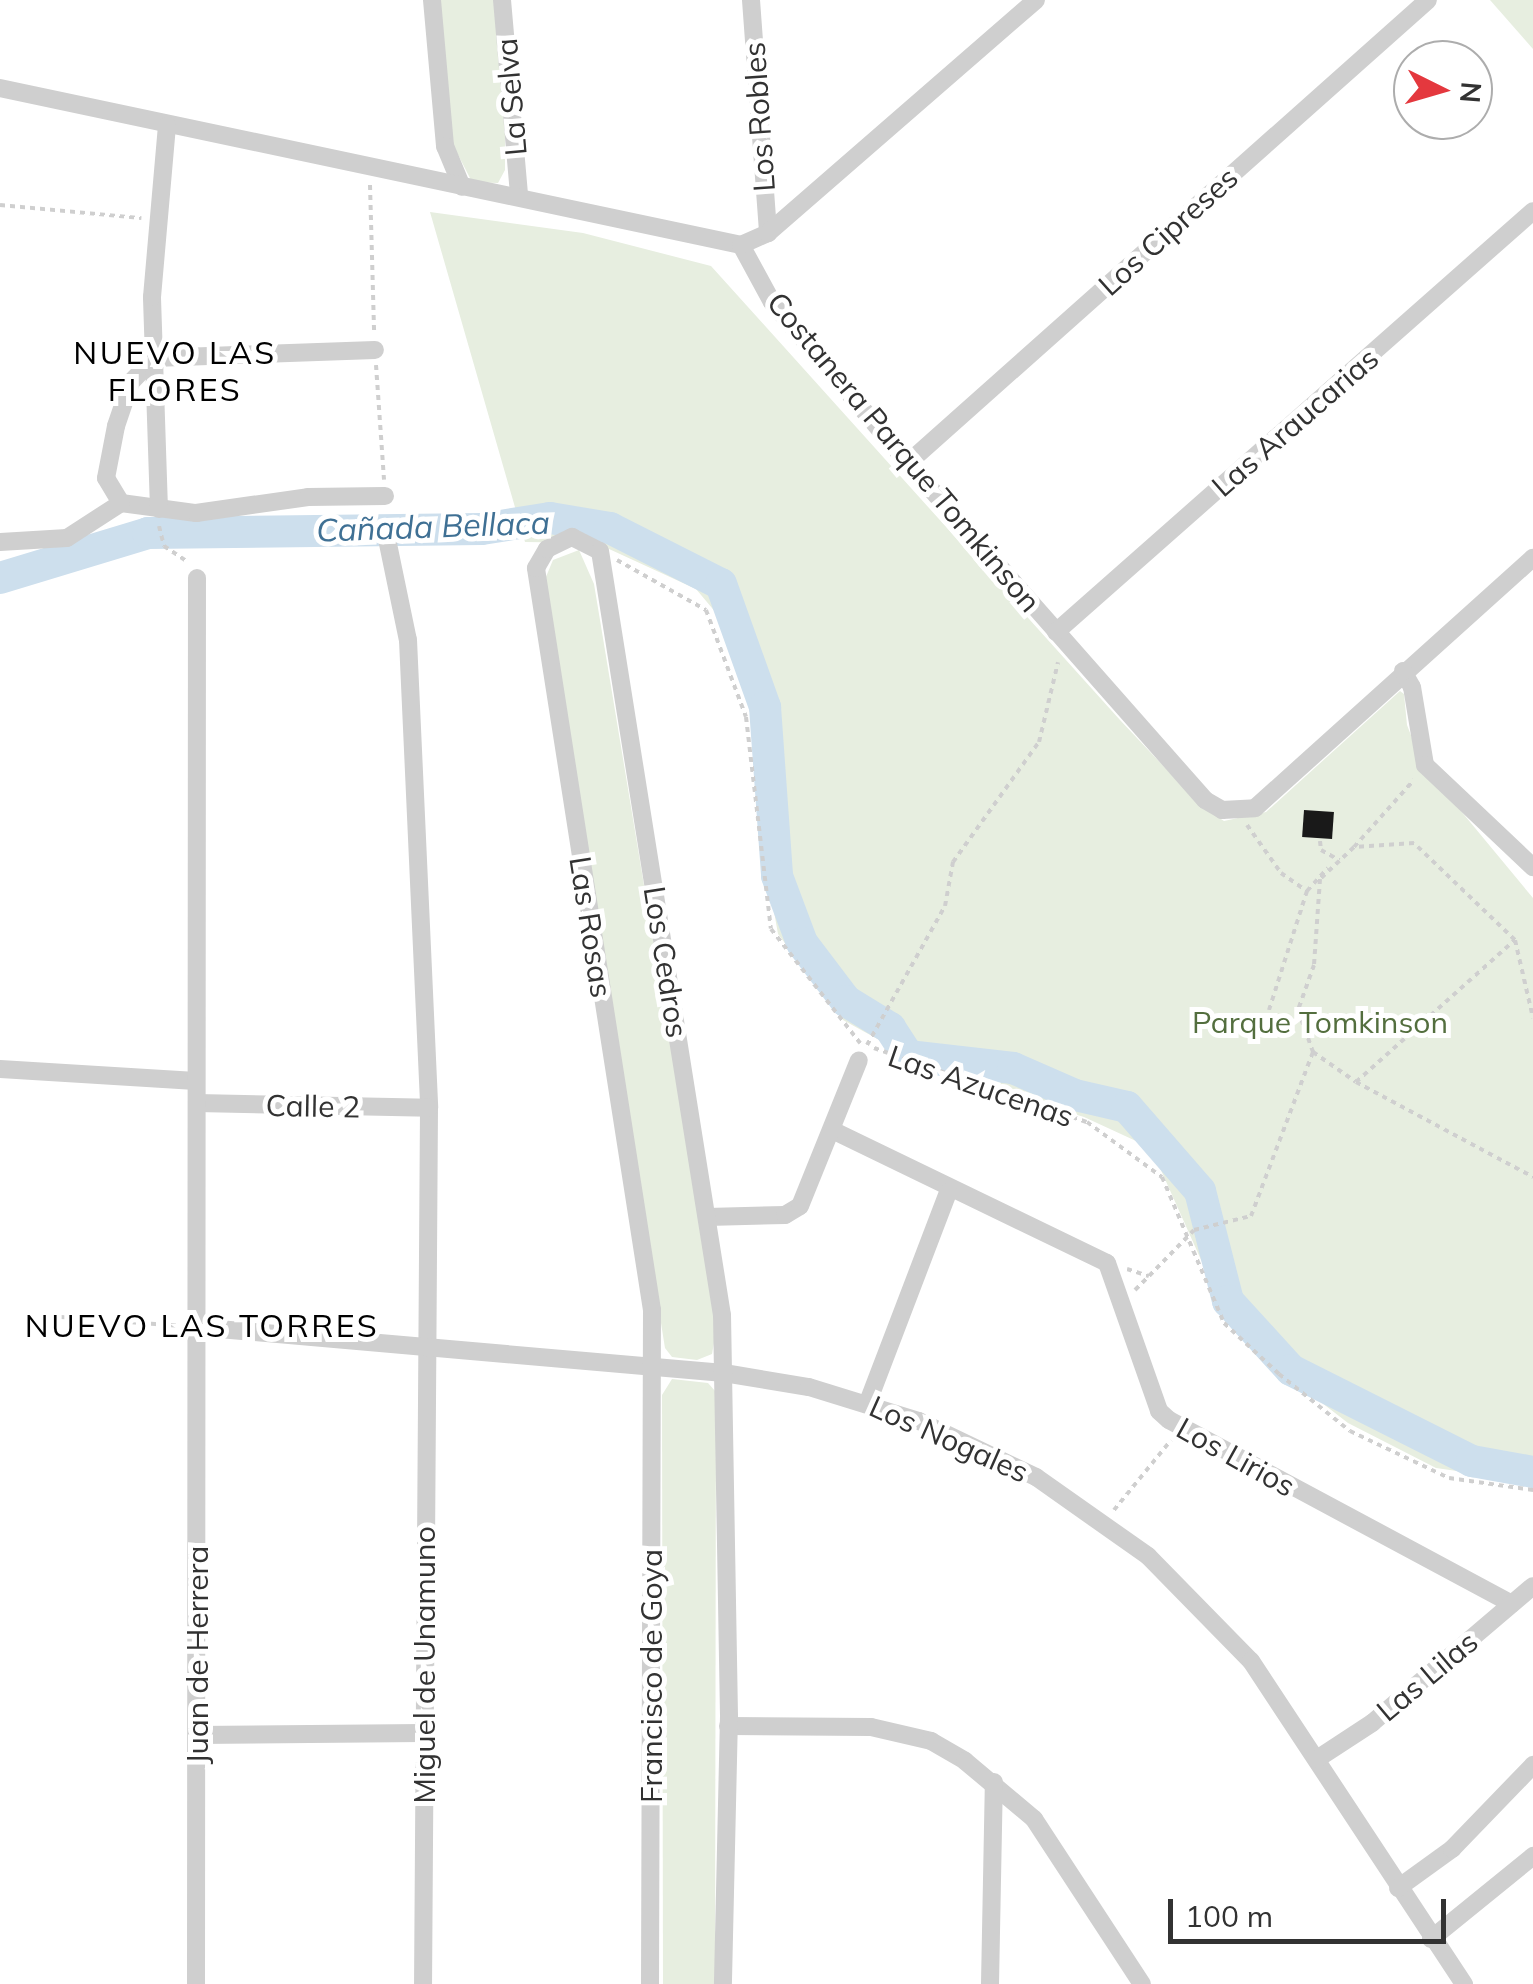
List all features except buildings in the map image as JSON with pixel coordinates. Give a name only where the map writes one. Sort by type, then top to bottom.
[{"type":"street","points":[[432,0],[446,146],[462,187]]},
{"type":"street","name":"La Selva","points":[[502,0],[519,195]]},
{"type":"street","name":"Los Robles","points":[[751,0],[768,234]]},
{"type":"street","points":[[0,88],[370,170],[519,195],[742,246],[768,234],[1036,0]]},
{"type":"street","name":"Los Cipreses","points":[[908,462],[1428,0]]},
{"type":"street","points":[[159,509],[154,358],[156,219],[166,126]]},
{"type":"street","name":"Las Araucarias","points":[[1056,632],[1533,212]]},
{"type":"street","name":"Costanera Parque Tomkinson","points":[[742,246],[772,302],[1056,632],[1205,800],[1238,811]]},
{"type":"street","points":[[375,350],[154,358],[131,382],[116,426],[106,478],[110,495],[121,503],[159,509],[210,512],[308,497],[384,496]]},
{"type":"street","points":[[0,542],[76,536],[121,503]]},
{"type":"street","name":"Las Rosas","points":[[600,552],[572,537],[548,549],[536,568],[652,1310],[652,1368]]},
{"type":"street","name":"Miguel de Unamuno","points":[[387,540],[408,640],[429,1108],[423,1984]]},
{"type":"street","name":"Los Cedros","points":[[600,552],[706,1217],[724,1373]]},
{"type":"street","points":[[1238,811],[1255,808],[1403,670],[1533,558]]},
{"type":"street","name":"Juan de Herrera","points":[[196,1984],[197,578]]},
{"type":"street","points":[[1403,670],[1425,765],[1533,867]]},
{"type":"street","points":[[706,1217],[794,1212],[863,1053]]},
{"type":"street","points":[[0,1069],[196,1081]]},
{"type":"street","name":"Calle 2","points":[[197,1103],[429,1108]]},
{"type":"street","points":[[832,1130],[948,1192],[1107,1263]]},
{"type":"street","points":[[868,1402],[948,1192]]},
{"type":"street","name":"Los Lirios","points":[[1107,1263],[1159,1412],[1512,1604]]},
{"type":"street","name":"Los Nogales","points":[[196,1327],[724,1373],[868,1402],[1019,1468],[1104,1521],[1222,1628],[1317,1759],[1464,1984]]},
{"type":"street","name":"Francisco de Goya","points":[[650,1984],[652,1368]]},
{"type":"street","points":[[723,1984],[728,1726],[724,1373]]},
{"type":"street","name":"Las Lilas","points":[[1317,1759],[1372,1723],[1533,1586]]},
{"type":"street","points":[[728,1726],[897,1732],[931,1741],[994,1782],[1034,1819],[1142,1984]]},
{"type":"street","points":[[197,1735],[424,1733]]},
{"type":"street","points":[[1398,1888],[1452,1849],[1533,1765]]},
{"type":"street","points":[[990,1984],[994,1782]]},
{"type":"street","points":[[1432,1939],[1533,1856]]},
{"type":"path","points":[[370,170],[384,496]]},
{"type":"path","points":[[0,205],[156,219]]},
{"type":"path","points":[[159,536],[195,567],[197,578]]},
{"type":"path","name":"Las Azucenas","points":[[600,552],[706,610],[746,717],[771,930],[863,1053],[1086,1122],[1162,1177],[1227,1328],[1350,1431],[1450,1478],[1533,1490]]},
{"type":"path","points":[[863,1053],[945,906],[953,862],[1039,742],[1057,679],[1056,632]]},
{"type":"path","points":[[1270,1010],[1307,891],[1354,847],[1425,765]]},
{"type":"path","points":[[1238,811],[1281,873],[1307,891]]},
{"type":"path","points":[[1320,841],[1323,853],[1338,860]]},
{"type":"path","points":[[1354,847],[1414,843],[1515,940],[1533,1018]]},
{"type":"path","points":[[1328,868],[1316,893],[1314,966],[1298,1010],[1313,1052],[1356,1082],[1533,1176]]},
{"type":"path","points":[[1356,1082],[1515,940]]},
{"type":"path","points":[[1107,1263],[1149,1276],[1194,1230],[1252,1216],[1313,1052]]},
{"type":"path","points":[[62,1317],[196,1327]]},
{"type":"path","points":[[1104,1521],[1182,1426]]},
{"type":"green space","points":[[435,0],[494,0],[505,134],[505,170],[498,183],[472,182],[449,137]]},
{"type":"green space","points":[[1490,0],[1533,0],[1533,49]]},
{"type":"green space","name":"Parque Tomkinson","points":[[430,212],[583,233],[711,266],[1120,720],[1201,806],[1224,821],[1266,812],[1400,691],[1404,694],[1407,725],[1422,764],[1533,898],[1533,1482],[1436,1468],[1348,1423],[1291,1379],[1231,1327],[1156,1159],[1136,1141],[1084,1117],[939,1073],[843,1020],[778,934],[765,861],[757,728],[717,614],[696,589],[596,543],[525,542]]},
{"type":"green space","points":[[579,550],[594,584],[717,1325],[712,1354],[697,1360],[672,1357],[665,1348],[543,584],[553,560]]},
{"type":"green space","points":[[672,1379],[708,1383],[716,1392],[715,1984],[663,1984],[662,1395]]},
{"type":"waterway","name":"Cañada Bellaca","points":[[0,578],[148,533],[482,529],[550,518],[610,528],[721,584],[765,707],[777,876],[802,943],[846,1001],[890,1028],[908,1056],[1013,1068],[1075,1095],[1127,1107],[1200,1191],[1228,1301],[1291,1370],[1472,1461],[1533,1472]]},
{"type":"district","name":"NUEVO LAS FLORES","points":[[175,372]]},
{"type":"district","name":"NUEVO LAS TORRES","points":[[202,1325]]}]
